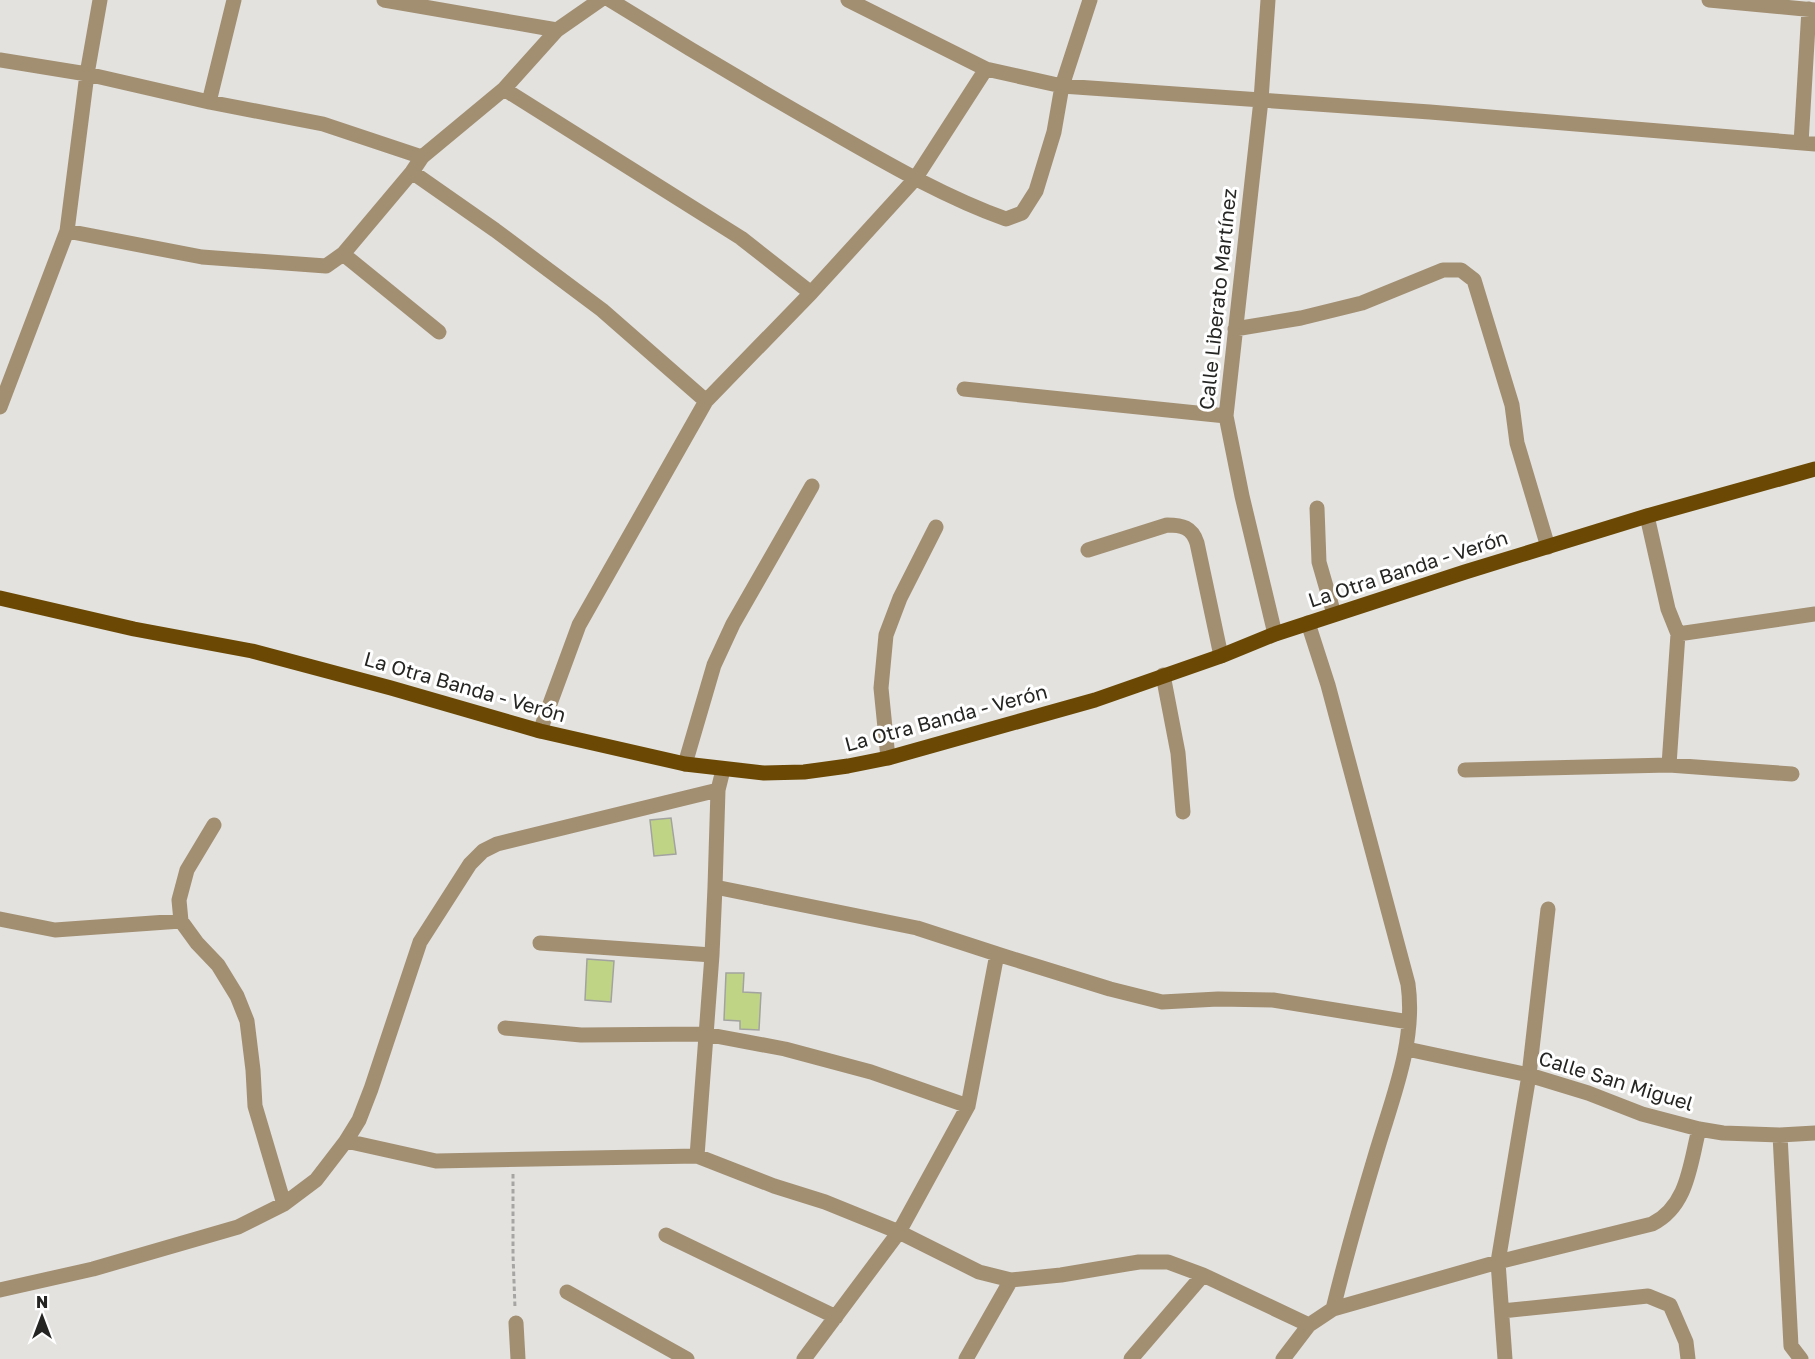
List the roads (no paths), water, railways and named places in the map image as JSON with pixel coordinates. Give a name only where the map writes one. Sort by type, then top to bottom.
[{"type":"main road","name":"La Otra Banda - Verón","points":[[0,598],[134,629],[252,651],[392,688],[540,731],[685,764],[764,773],[804,772],[888,758],[1095,700],[1334,614],[1647,516],[1815,469]]},
{"type":"street","points":[[0,407],[68,231],[87,74],[100,0]]},
{"type":"street","points":[[208,102],[234,0]]},
{"type":"street","points":[[384,0],[557,30]]},
{"type":"street","points":[[68,231],[202,257],[326,266],[343,254],[422,157],[504,89],[557,30],[600,0]]},
{"type":"street","points":[[610,0],[702,58],[915,179],[973,207],[1006,219],[1022,213],[1036,190],[1054,132],[1062,86],[1090,0]]},
{"type":"street","points":[[848,0],[986,69],[1062,86],[1430,112],[1808,144],[1812,9],[1709,0]]},
{"type":"street","name":"Calle Liberato Martínez","points":[[1268,0],[1261,100],[1226,416],[1275,634]]},
{"type":"street","points":[[0,60],[87,74],[208,102],[323,124],[422,157]]},
{"type":"street","points":[[540,731],[579,625],[706,401],[915,179],[986,69]]},
{"type":"street","points":[[504,89],[741,238],[811,292]]},
{"type":"street","points":[[412,172],[495,230],[602,310],[706,401]]},
{"type":"street","points":[[343,254],[439,332]]},
{"type":"street","points":[[1235,329],[1301,318],[1362,303],[1443,270],[1461,270],[1474,280],[1512,405],[1517,443],[1548,547]]},
{"type":"street","points":[[964,389],[1226,416]]},
{"type":"street","points":[[685,764],[714,665],[723,645],[777,544],[812,486]]},
{"type":"street","points":[[1317,508],[1318,562],[1334,614]]},
{"type":"street","points":[[1647,516],[1668,609],[1678,634],[1669,765]]},
{"type":"street","points":[[1088,550],[1167,525],[1178,525],[1189,529],[1195,534],[1221,656]]},
{"type":"street","points":[[888,758],[881,688],[886,634],[900,598],[936,527]]},
{"type":"street","points":[[1678,634],[1815,614]]},
{"type":"street","points":[[1308,623],[1328,685],[1411,1001],[1407,1049],[1351,1237],[1333,1309]]},
{"type":"street","points":[[1163,675],[1178,753],[1183,812]]},
{"type":"street","points":[[1465,770],[1669,765],[1792,774]]},
{"type":"street","points":[[697,1156],[712,955],[718,790],[723,770]]},
{"type":"street","points":[[0,1290],[93,1269],[238,1227],[284,1204],[316,1180],[359,1120],[420,942],[470,864],[483,851],[497,844],[718,790]]},
{"type":"street","points":[[214,825],[188,870],[179,900],[181,921],[197,944],[218,965],[237,996],[247,1021],[255,1106],[284,1204]]},
{"type":"street","points":[[715,887],[917,928],[1110,989],[1162,1002],[1218,999],[1273,1000],[1409,1022]]},
{"type":"street","points":[[1505,1359],[1498,1262],[1529,1075],[1548,909]]},
{"type":"street","points":[[0,919],[55,930],[181,921]]},
{"type":"street","points":[[540,943],[712,955]]},
{"type":"street","points":[[804,1359],[899,1232],[968,1106],[997,954]]},
{"type":"street","points":[[505,1028],[581,1035],[705,1034],[785,1049],[872,1072],[968,1106]]},
{"type":"street","name":"Calle San Miguel","points":[[1407,1049],[1529,1075],[1588,1093],[1642,1114],[1698,1129],[1723,1133],[1780,1135],[1815,1133]]},
{"type":"street","points":[[1283,1359],[1309,1325],[1333,1309],[1498,1262],[1652,1224],[1665,1218],[1684,1191],[1698,1129]]},
{"type":"street","points":[[1780,1135],[1791,1346],[1801,1359]]},
{"type":"street","points":[[346,1141],[436,1161],[697,1156],[774,1186],[825,1202],[899,1232],[979,1272],[1011,1280],[1061,1275],[1139,1262],[1168,1262],[1203,1275],[1309,1325]]},
{"type":"street","points":[[666,1235],[836,1317]]},
{"type":"street","points":[[1131,1359],[1203,1275]]},
{"type":"street","points":[[966,1359],[1011,1280]]},
{"type":"street","points":[[567,1292],[687,1359]]},
{"type":"street","points":[[1502,1311],[1648,1296],[1670,1305],[1686,1342],[1688,1359]]},
{"type":"street","points":[[516,1323],[518,1359]]}]
